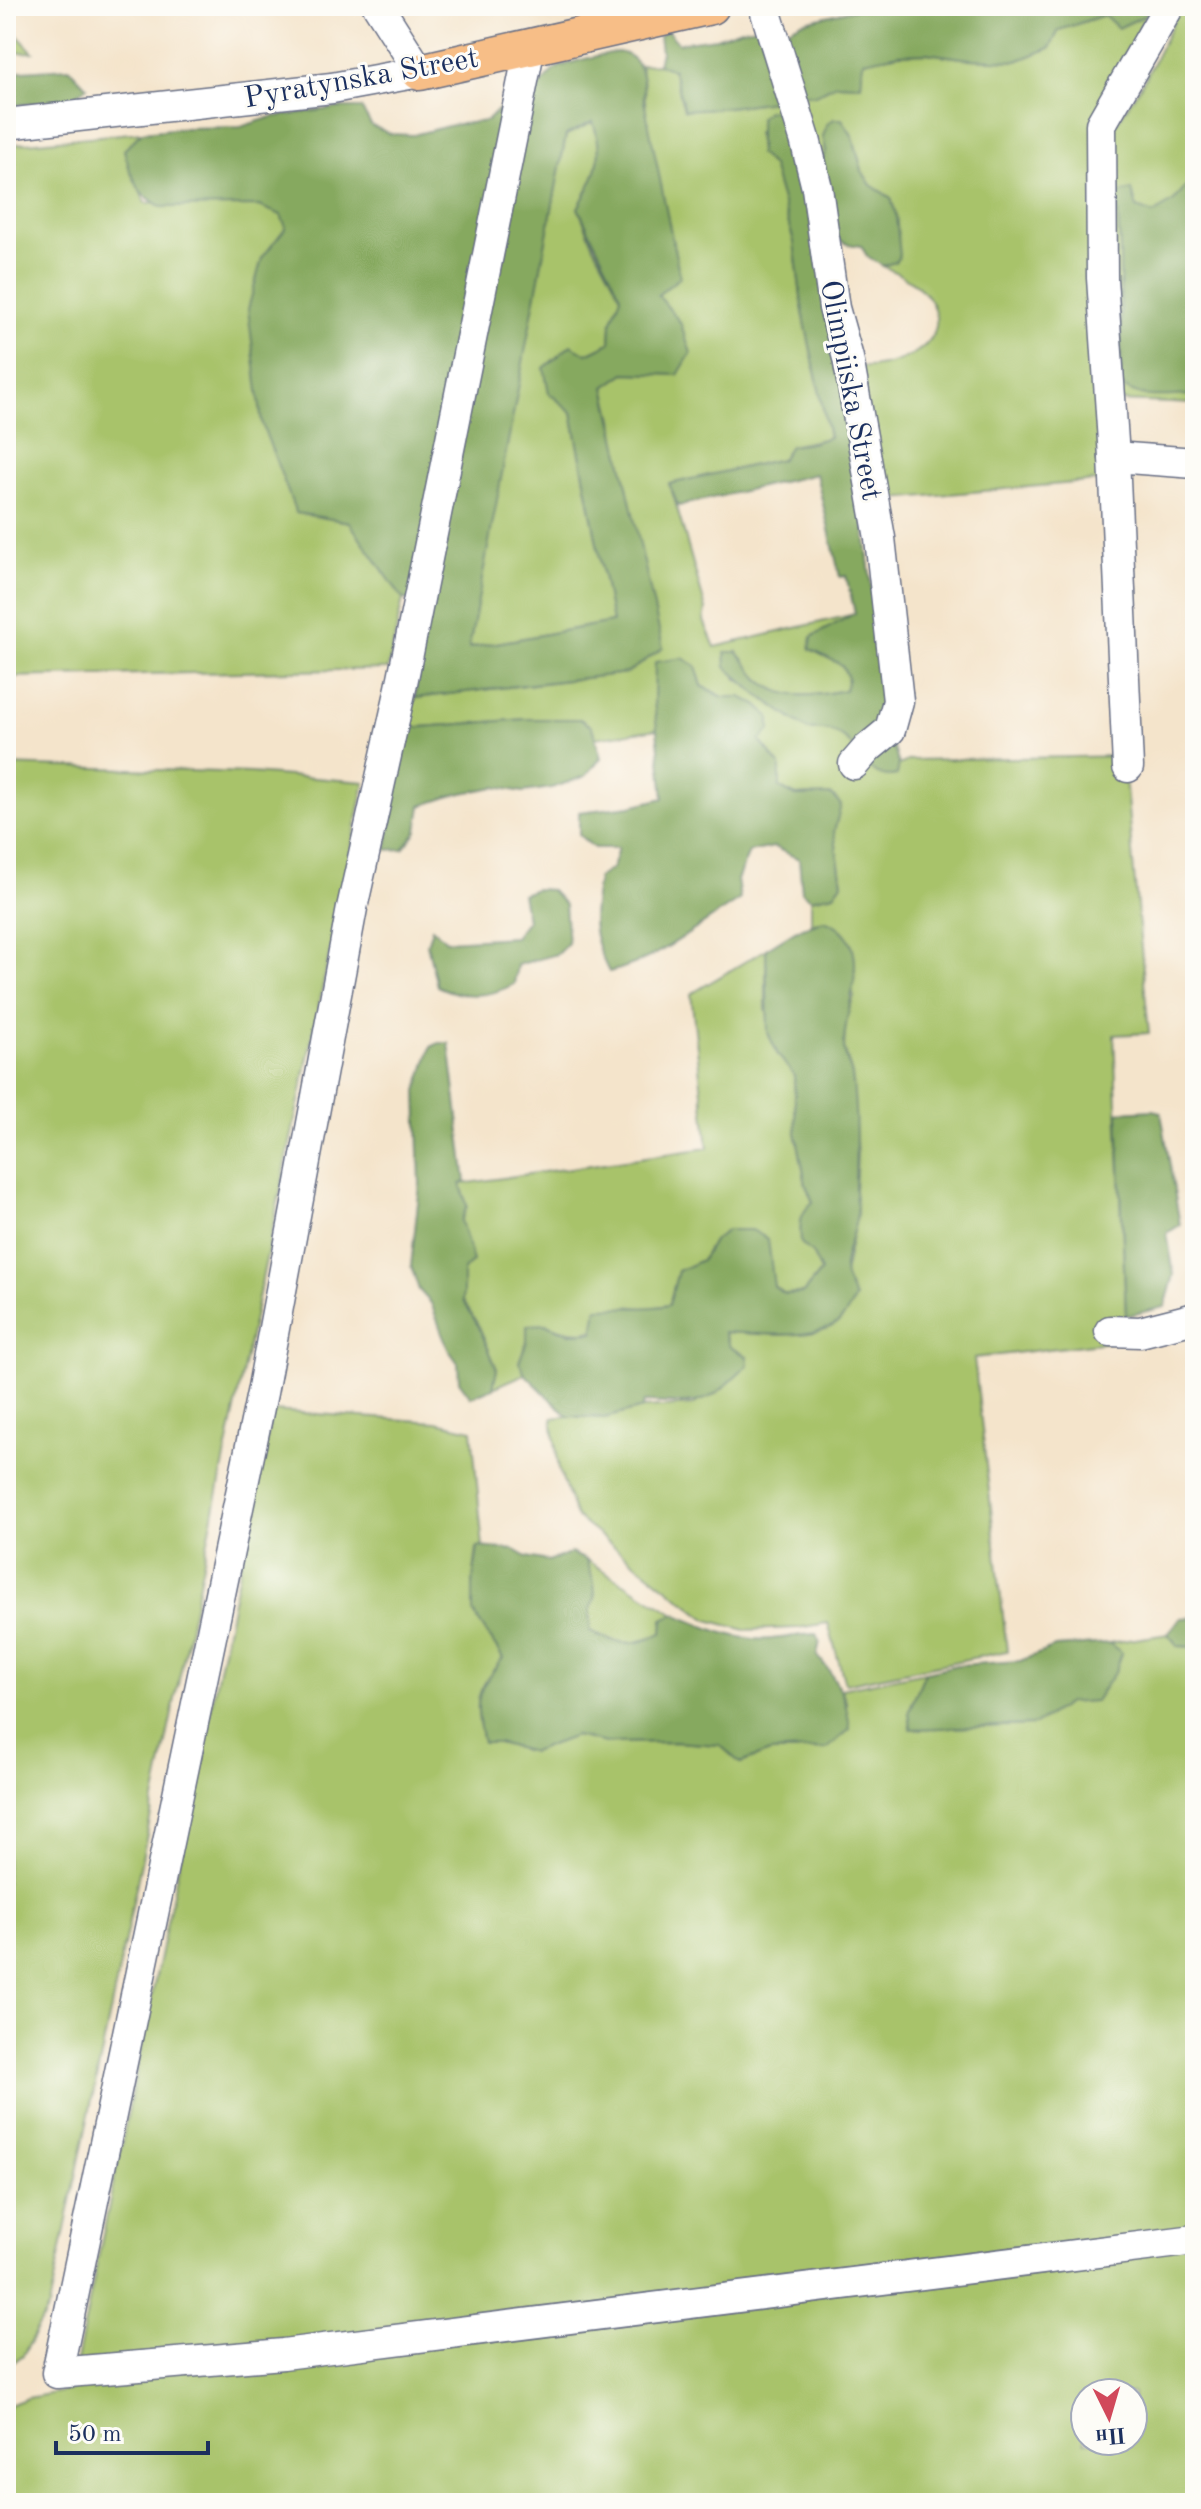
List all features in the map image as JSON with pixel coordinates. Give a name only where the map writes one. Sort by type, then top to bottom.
[{"type":"main road","name":"Pyratynska Street","points":[[420,72],[711,6]]},
{"type":"street","points":[[378,6],[420,72]]},
{"type":"street","name":"Olimpiiska Street","points":[[764,6],[817,188],[834,308],[848,358],[880,538],[898,701],[890,730],[854,764]]},
{"type":"street","points":[[1128,767],[1114,457],[1102,278],[1101,124],[1169,6]]},
{"type":"street","points":[[530,46],[401,688],[352,908],[260,1406],[57,2373],[283,2354],[1195,2240]]},
{"type":"street","name":"Pyratynska Street","points":[[6,124],[332,88],[420,72]]},
{"type":"street","points":[[1114,457],[1195,463]]},
{"type":"street","points":[[1110,1331],[1140,1332],[1195,1318]]},
{"type":"green space","points":[[867,6],[1151,6],[1146,15],[1118,28],[1104,15],[1059,30],[1050,48],[1017,61],[927,53],[899,54],[863,61],[861,85],[836,84],[815,95],[798,93],[782,32],[802,22]]},
{"type":"green space","points":[[1181,6],[1195,6],[1195,404],[1119,401],[1108,137],[1146,77]]},
{"type":"green space","points":[[1105,15],[1118,28],[1146,15],[1114,74],[1108,480],[882,500],[855,367],[884,365],[914,354],[934,333],[936,320],[932,304],[923,291],[883,266],[895,262],[899,256],[896,215],[891,198],[871,186],[862,171],[853,137],[842,120],[834,119],[823,136],[826,151],[819,164],[798,93],[815,95],[836,84],[861,85],[863,61],[899,54],[927,53],[1017,61],[1050,48],[1059,30]]},
{"type":"green space","points":[[6,23],[33,52],[6,53]]},
{"type":"green space","points":[[759,27],[781,100],[684,110],[673,70],[658,64],[661,52],[659,36],[667,30],[678,43],[716,38],[741,29]]},
{"type":"green space","points":[[618,52],[633,58],[642,77],[644,101],[680,277],[658,295],[680,322],[691,353],[678,375],[625,373],[605,387],[663,648],[627,673],[415,698],[427,603],[403,599],[349,522],[296,513],[262,424],[248,309],[262,258],[286,227],[281,215],[259,206],[161,207],[141,193],[124,150],[142,132],[240,127],[272,117],[337,108],[361,108],[372,126],[391,134],[413,135],[452,125],[487,121],[505,103],[530,99],[555,69]],"holes":[[[593,122],[597,135],[597,166],[578,208],[621,296],[611,323],[610,343],[587,354],[571,345],[544,368],[549,393],[572,412],[612,622],[469,648],[566,135]]]},
{"type":"green space","points":[[658,64],[673,70],[680,97],[722,108],[781,100],[793,115],[757,132],[759,154],[772,166],[794,242],[803,312],[829,438],[790,446],[781,459],[670,484],[706,609],[704,621],[715,647],[855,614],[813,636],[810,649],[842,665],[848,678],[845,690],[811,695],[778,691],[758,678],[737,652],[736,678],[808,730],[825,729],[838,733],[867,765],[884,775],[896,775],[899,765],[910,760],[1123,756],[1149,1033],[1114,1035],[1125,1340],[974,1358],[1007,1651],[845,1684],[828,1623],[798,1628],[745,1630],[708,1620],[576,1517],[559,1470],[552,1418],[605,1418],[643,1408],[694,1405],[747,1356],[730,1347],[724,1332],[781,1335],[818,1331],[844,1274],[857,1212],[852,1075],[844,1048],[846,1019],[854,996],[824,920],[811,924],[811,899],[834,894],[842,883],[834,832],[810,795],[796,796],[780,788],[741,697],[723,697],[702,686],[696,666],[654,701],[658,729],[595,738],[592,727],[526,719],[408,728],[415,698],[627,673],[615,427],[605,387],[625,373],[678,375],[680,322],[657,295],[644,84],[640,65]]},
{"type":"green space","points":[[69,68],[87,87],[70,100],[6,106],[6,72]]},
{"type":"green space","points":[[784,108],[845,363],[888,728],[899,765],[897,775],[873,771],[841,736],[827,731],[808,730],[758,695],[726,667],[725,652],[737,652],[758,678],[778,691],[811,695],[845,690],[848,678],[842,665],[810,649],[812,637],[855,613],[846,576],[840,577],[816,474],[678,506],[669,484],[781,459],[790,446],[829,437],[803,312],[794,242],[772,166],[759,154],[759,118],[767,111]]},
{"type":"green space","points":[[834,119],[842,119],[853,137],[862,171],[871,185],[891,198],[900,256],[895,262],[883,266],[867,256],[861,246],[847,244],[829,235],[819,164],[826,151],[823,136],[827,124]]},
{"type":"green space","points":[[593,122],[599,157],[590,186],[578,208],[621,296],[611,323],[610,343],[587,354],[549,393],[572,412],[612,622],[468,648],[566,135]]},
{"type":"green space","points":[[142,132],[124,150],[145,203],[368,189],[403,599],[388,669],[6,677],[6,145]]},
{"type":"green space","points":[[1195,176],[1195,395],[1137,394],[1121,385],[1117,194],[1132,190],[1137,208],[1153,214],[1174,201]]},
{"type":"green space","points":[[683,658],[696,666],[702,686],[723,697],[741,697],[757,705],[770,717],[770,730],[760,741],[780,765],[780,788],[796,796],[832,795],[841,805],[834,832],[842,883],[834,894],[811,899],[802,892],[799,859],[774,847],[749,852],[737,880],[740,899],[661,951],[609,972],[598,947],[593,916],[598,878],[612,868],[618,848],[594,848],[579,835],[579,812],[631,806],[664,798],[654,701],[655,662]]},
{"type":"green space","points":[[526,719],[580,719],[592,727],[601,758],[586,776],[552,788],[523,792],[495,787],[457,794],[421,806],[417,831],[403,849],[386,850],[408,728]]},
{"type":"green space","points":[[6,765],[251,773],[365,782],[49,2307],[23,2355],[6,2368]]},
{"type":"green space","points":[[536,889],[551,890],[565,905],[568,943],[557,954],[517,965],[514,984],[495,992],[476,995],[456,993],[437,986],[427,944],[432,928],[447,941],[514,937],[527,920],[522,894]]},
{"type":"green space","points":[[824,920],[841,929],[851,942],[855,958],[844,1046],[855,1103],[857,1211],[844,1269],[855,1299],[841,1320],[818,1331],[786,1335],[724,1332],[730,1347],[747,1356],[748,1365],[712,1396],[691,1403],[644,1402],[643,1408],[605,1418],[568,1416],[525,1374],[519,1362],[527,1341],[527,1325],[546,1324],[569,1333],[593,1332],[597,1308],[669,1305],[678,1271],[702,1260],[713,1241],[727,1230],[752,1230],[768,1239],[774,1287],[785,1294],[803,1293],[821,1271],[812,1253],[801,1243],[802,1216],[813,1202],[806,1185],[796,1132],[794,1075],[778,1055],[768,1033],[766,949],[795,931]]},
{"type":"green space","points":[[766,949],[766,1009],[778,1055],[794,1075],[796,1132],[806,1185],[813,1203],[812,1253],[821,1271],[803,1293],[785,1294],[713,1241],[702,1260],[678,1271],[669,1305],[648,1309],[627,1306],[607,1322],[581,1332],[546,1324],[527,1341],[519,1362],[525,1374],[493,1388],[497,1369],[479,1327],[463,1301],[461,1221],[467,1206],[461,1184],[708,1148],[691,994]]},
{"type":"green space","points":[[449,1043],[466,1182],[461,1184],[467,1206],[461,1221],[473,1261],[463,1271],[463,1301],[479,1327],[497,1369],[493,1388],[471,1397],[459,1381],[458,1363],[448,1349],[431,1303],[419,1290],[411,1266],[420,1184],[417,1091],[431,1047]]},
{"type":"green space","points":[[1118,1112],[1161,1112],[1180,1225],[1167,1233],[1174,1275],[1165,1307],[1126,1316]]},
{"type":"green space","points":[[272,1411],[437,1422],[472,1430],[483,1548],[477,1548],[473,1612],[503,1658],[486,1680],[479,1698],[478,1716],[483,1743],[498,1743],[532,1752],[575,1736],[606,1743],[720,1745],[741,1763],[770,1752],[796,1752],[847,1704],[841,1689],[925,1672],[909,1711],[911,1729],[1034,1725],[1068,1703],[1122,1654],[1109,1643],[1168,1634],[1178,1646],[1195,1647],[1195,2503],[6,2503],[6,2406],[28,2398],[71,2390]]},
{"type":"green space","points":[[478,1547],[515,1550],[527,1557],[548,1561],[571,1553],[586,1560],[594,1583],[595,1599],[590,1609],[590,1631],[609,1640],[626,1643],[643,1641],[662,1633],[663,1619],[675,1614],[747,1638],[772,1639],[816,1634],[820,1641],[817,1655],[840,1689],[850,1729],[827,1749],[770,1752],[740,1763],[720,1745],[606,1743],[575,1736],[532,1752],[498,1743],[483,1743],[478,1716],[479,1697],[503,1658],[473,1612],[473,1580]]},
{"type":"green space","points":[[586,1560],[675,1614],[663,1619],[662,1633],[643,1641],[626,1642],[590,1631],[590,1608],[595,1599]]},
{"type":"green space","points":[[1195,1617],[1195,1647],[1178,1646],[1168,1634],[1180,1618]]},
{"type":"green space","points":[[1109,1643],[1122,1653],[1116,1670],[1095,1701],[1068,1703],[1035,1725],[911,1729],[909,1711],[925,1672],[957,1665],[1020,1661],[1055,1647]]}]
